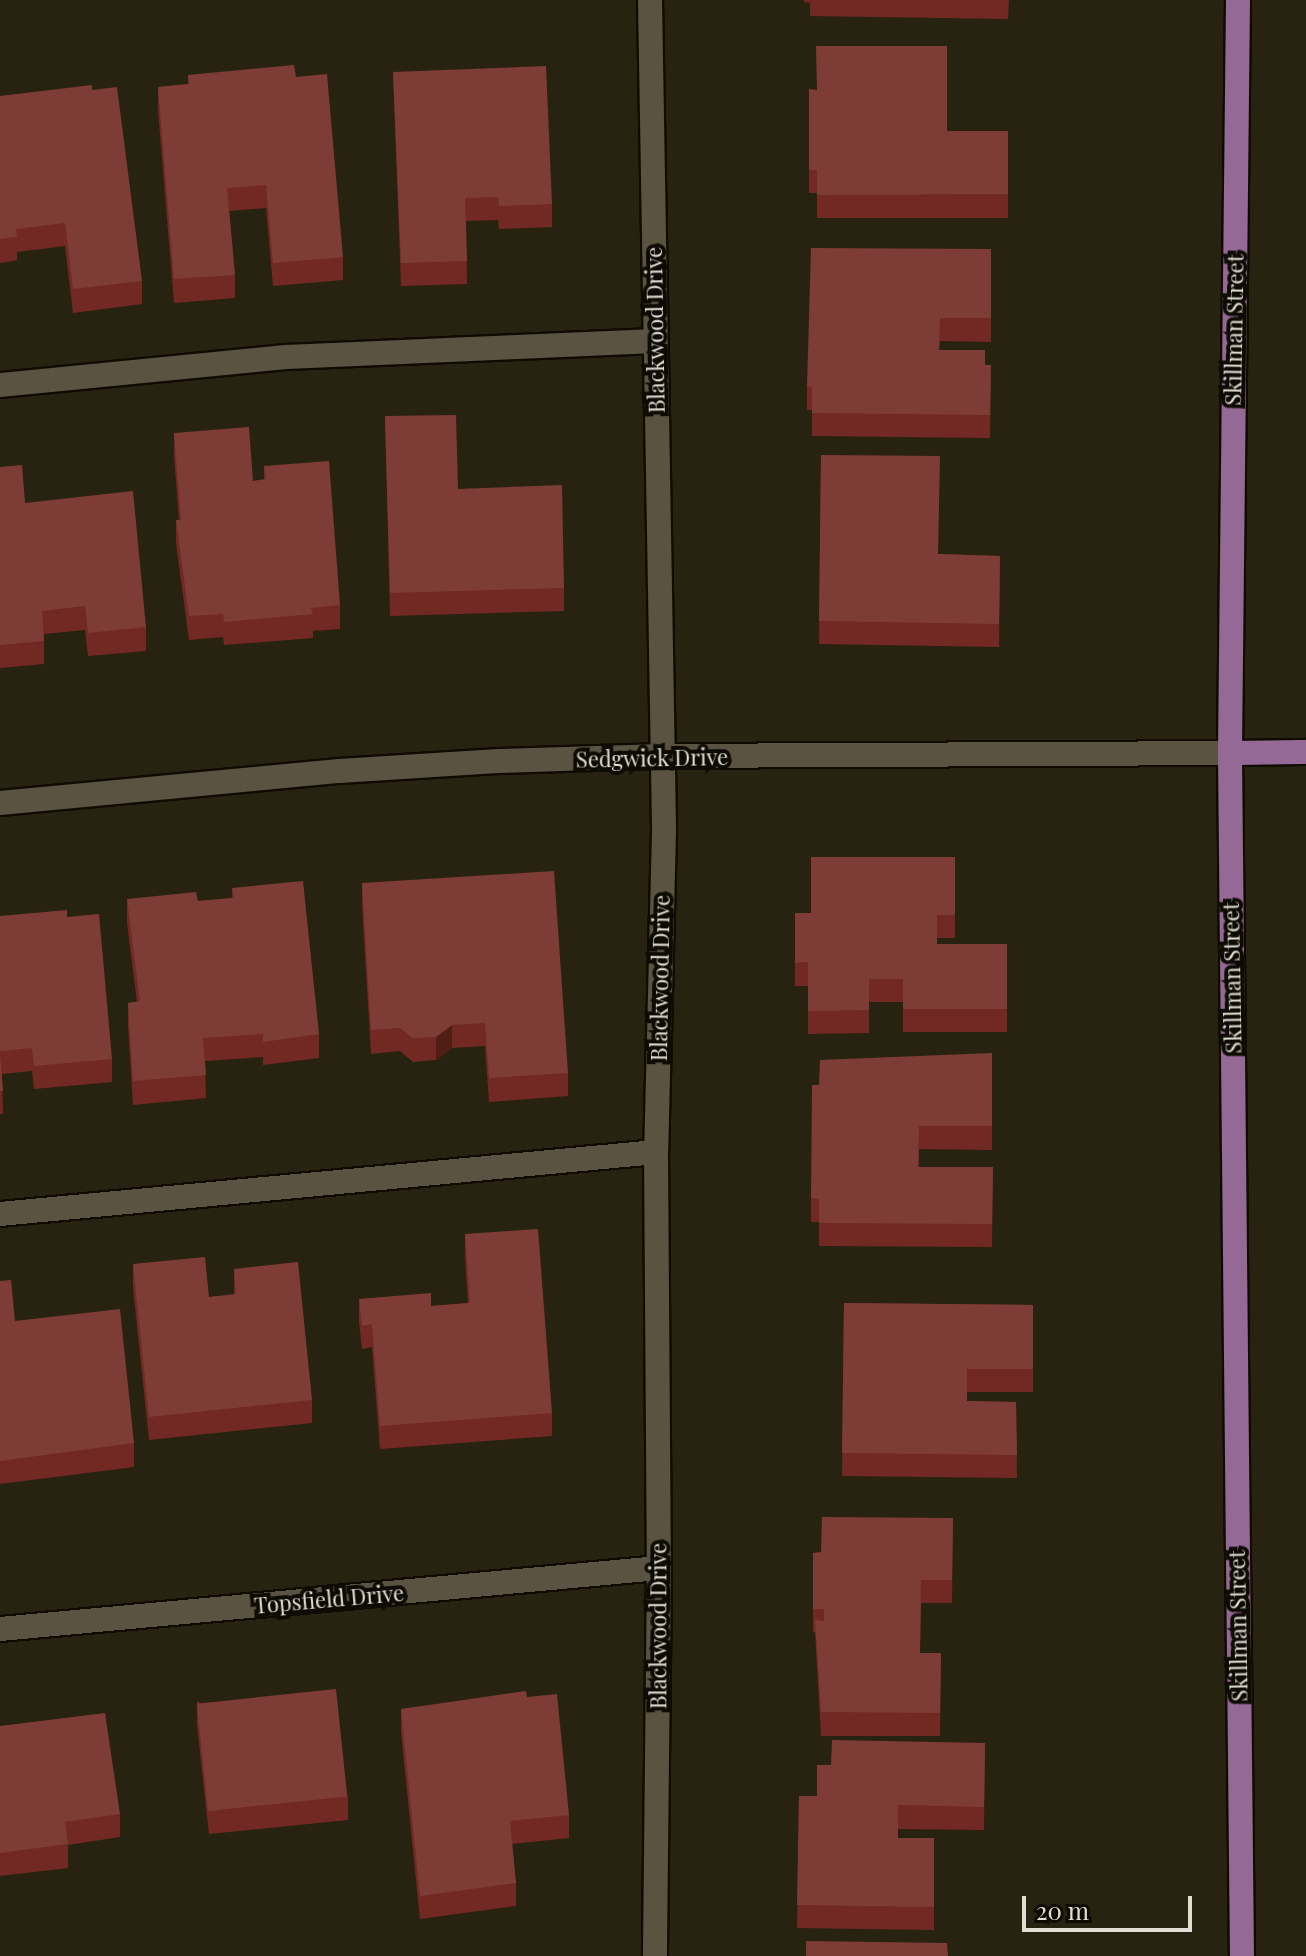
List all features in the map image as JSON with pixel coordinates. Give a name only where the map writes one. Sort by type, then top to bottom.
[{"type":"main road","name":"Skillman Street","points":[[1238,0],[1230,753],[1242,1956]]},
{"type":"main road","name":"Sedgwick Drive","points":[[1230,753],[1306,752]]},
{"type":"street","name":"Blackwood Drive","points":[[650,0],[663,756],[656,1152],[659,1568],[655,1956]]},
{"type":"street","points":[[0,385],[287,357],[655,341]]},
{"type":"street","name":"Sedgwick Drive","points":[[0,803],[339,771],[663,756],[1230,753]]},
{"type":"street","points":[[0,1214],[656,1152]]},
{"type":"street","name":"Topsfield Drive","points":[[0,1629],[659,1568]]},
{"type":"building","points":[[816,46],[947,46],[947,131],[1008,131],[1008,194],[817,195],[817,170],[809,170],[809,89],[817,90]]},
{"type":"building","points":[[294,65],[296,77],[327,74],[343,257],[273,263],[266,185],[227,188],[235,275],[174,279],[158,87],[189,84],[188,75]]},
{"type":"building","points":[[546,66],[552,204],[499,206],[498,197],[465,198],[467,261],[401,263],[393,72]]},
{"type":"building","points":[[92,85],[92,90],[117,87],[142,281],[73,289],[65,223],[16,229],[17,237],[0,239],[0,96]]},
{"type":"building","points":[[811,248],[991,249],[991,318],[940,318],[939,350],[985,350],[985,365],[991,365],[990,415],[812,413],[812,387],[807,386]]},
{"type":"building","points":[[456,415],[458,489],[562,485],[564,588],[390,593],[385,416]]},
{"type":"building","points":[[249,427],[253,481],[266,479],[264,466],[329,461],[340,605],[311,608],[313,614],[224,622],[223,614],[189,616],[176,520],[181,520],[174,433]]},
{"type":"building","points":[[821,455],[940,456],[938,554],[1000,556],[999,624],[819,621]]},
{"type":"building","points":[[22,465],[25,503],[133,491],[146,627],[88,633],[85,606],[42,611],[44,641],[0,645],[0,467]]},
{"type":"building","points":[[811,857],[955,857],[955,915],[937,915],[937,944],[1007,944],[1007,1009],[903,1009],[903,979],[869,979],[869,1010],[808,1011],[808,962],[795,963],[795,913],[811,913]]},
{"type":"building","points":[[554,871],[568,1073],[489,1078],[485,1023],[452,1025],[436,1037],[413,1038],[400,1028],[371,1030],[362,883]]},
{"type":"building","points":[[303,881],[319,1034],[263,1042],[263,1034],[203,1038],[206,1075],[133,1081],[128,1003],[140,1001],[127,899],[196,892],[198,901],[234,898],[232,888]]},
{"type":"building","points":[[67,910],[67,917],[99,914],[112,1059],[34,1066],[32,1048],[0,1051],[0,916]]},
{"type":"building","points":[[992,1053],[992,1126],[919,1126],[918,1167],[993,1167],[992,1224],[819,1223],[819,1199],[811,1198],[812,1085],[819,1085],[820,1060]]},
{"type":"building","points":[[0,1055],[3,1091],[0,1091]]},
{"type":"building","points":[[538,1229],[552,1413],[380,1426],[372,1324],[362,1326],[359,1299],[431,1293],[431,1306],[470,1303],[465,1234]]},
{"type":"building","points":[[205,1257],[209,1297],[236,1294],[234,1269],[298,1262],[312,1400],[149,1417],[133,1264]]},
{"type":"building","points":[[11,1280],[15,1321],[120,1309],[134,1443],[0,1461],[0,1281]]},
{"type":"building","points":[[844,1303],[1033,1305],[1033,1369],[967,1369],[967,1401],[1016,1402],[1017,1455],[842,1453]]},
{"type":"building","points":[[822,1517],[953,1518],[952,1580],[921,1580],[920,1653],[941,1653],[940,1713],[821,1712],[815,1620],[824,1621],[824,1609],[813,1609],[813,1553],[821,1552]]},
{"type":"building","points":[[336,1689],[347,1796],[208,1811],[197,1704]]},
{"type":"building","points":[[526,1691],[527,1697],[557,1694],[569,1815],[510,1821],[516,1883],[420,1896],[401,1709]]},
{"type":"building","points":[[105,1713],[120,1814],[65,1822],[68,1844],[0,1853],[0,1726]]},
{"type":"building","points":[[832,1740],[985,1743],[984,1807],[898,1805],[898,1838],[934,1838],[934,1907],[797,1905],[799,1796],[817,1796],[817,1765],[831,1765]]},
{"type":"building","points":[[806,1941],[947,1943],[948,1956],[806,1956]]}]
